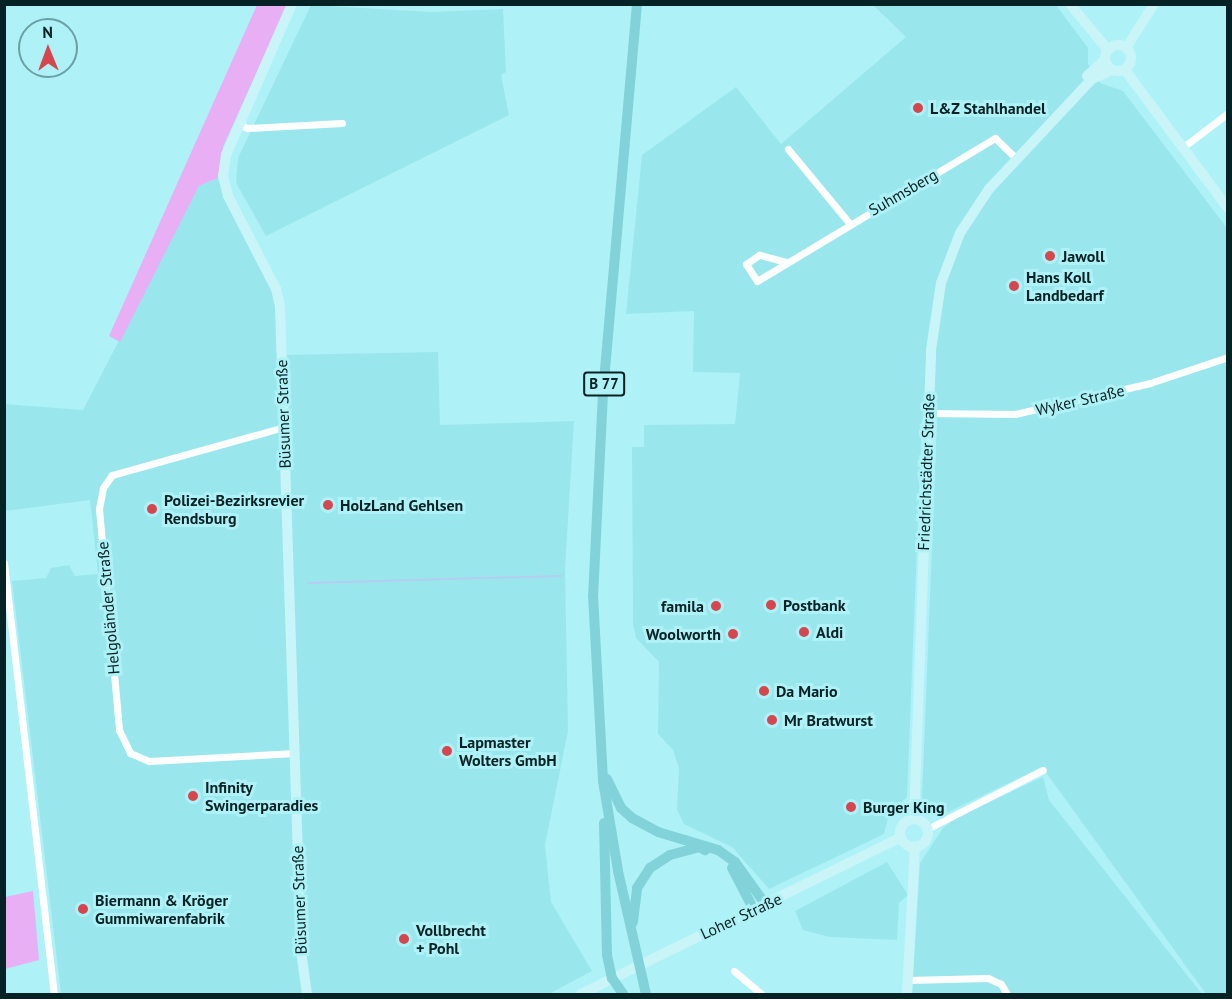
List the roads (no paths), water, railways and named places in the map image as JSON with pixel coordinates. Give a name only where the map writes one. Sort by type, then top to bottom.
[{"type":"main road","name":"B 77","points":[[638,4],[597,487],[594,636],[603,781],[632,937],[646,994]]},
{"type":"main road","points":[[602,764],[621,808],[632,818],[658,832],[718,850],[735,862],[766,904]]},
{"type":"main road","points":[[603,781],[606,942],[612,978],[623,994]]},
{"type":"main road","points":[[632,937],[634,899],[642,878],[664,858],[699,847],[731,866],[754,910]]},
{"type":"street","name":"Büsumer Straße","points":[[292,4],[226,155],[224,184],[278,298],[301,951],[307,994]]},
{"type":"street","points":[[1070,4],[1107,55],[1112,70],[1125,70]]},
{"type":"street","points":[[1126,48],[1154,4]]},
{"type":"street","points":[[1107,55],[1116,45],[1126,48],[1131,58],[1125,70]]},
{"type":"street","name":"Friedrichstädter Straße","points":[[914,819],[928,413],[935,312],[948,260],[975,208],[1036,132],[1107,55]]},
{"type":"street","name":"Friedrichstädter Straße","points":[[1019,155],[1092,79],[1112,70]]},
{"type":"street","points":[[1125,70],[1227,208]]},
{"type":"street","points":[[1182,148],[1227,113]]},
{"type":"street","points":[[239,124],[268,127],[342,123]]},
{"type":"street","name":"Suhmsberg","points":[[786,262],[759,255],[746,264],[757,281],[995,138],[1019,155]]},
{"type":"street","points":[[788,149],[850,224]]},
{"type":"street","name":"Wyker Straße","points":[[928,413],[1015,414],[1150,383],[1227,357]]},
{"type":"street","name":"Helgoländer Straße","points":[[284,428],[112,476],[103,488],[99,508],[119,730],[130,753],[149,761],[295,753]]},
{"type":"street","points":[[4,562],[54,994]]},
{"type":"street","points":[[915,846],[924,842],[927,829],[1042,770]]},
{"type":"street","points":[[915,846],[901,837],[902,825],[914,819],[927,829]]},
{"type":"street","name":"Loher Straße","points":[[590,990],[653,957],[901,837]]},
{"type":"street","points":[[907,994],[915,846]]},
{"type":"street","points":[[734,971],[761,994]]},
{"type":"street","points":[[908,980],[988,978],[1001,984],[1007,994]]},
{"type":"waterway","points":[[308,583],[561,576]]},
{"type":"place","name":"L&Z Stahlhandel","points":[[918,108]]},
{"type":"place","name":"Jawoll","points":[[1050,256]]},
{"type":"place","name":"Hans Koll Landbedarf","points":[[1014,286]]},
{"type":"place","name":"HolzLand Gehlsen","points":[[328,505]]},
{"type":"place","name":"Polizei-Bezirksrevier Rendsburg","points":[[152,509]]},
{"type":"place","name":"Postbank","points":[[771,605]]},
{"type":"place","name":"famila","points":[[716,606]]},
{"type":"place","name":"Aldi","points":[[804,632]]},
{"type":"place","name":"Woolworth","points":[[733,634]]},
{"type":"place","name":"Da Mario","points":[[764,691]]},
{"type":"place","name":"Mr Bratwurst","points":[[772,720]]},
{"type":"place","name":"Lapmaster Wolters GmbH","points":[[447,751]]},
{"type":"place","name":"Infinity Swingerparadies","points":[[193,796]]},
{"type":"place","name":"Burger King","points":[[851,807]]},
{"type":"place","name":"Biermann & Kröger Gummiwarenfabrik","points":[[83,909]]},
{"type":"place","name":"Vollbrecht + Pohl","points":[[404,939]]}]
